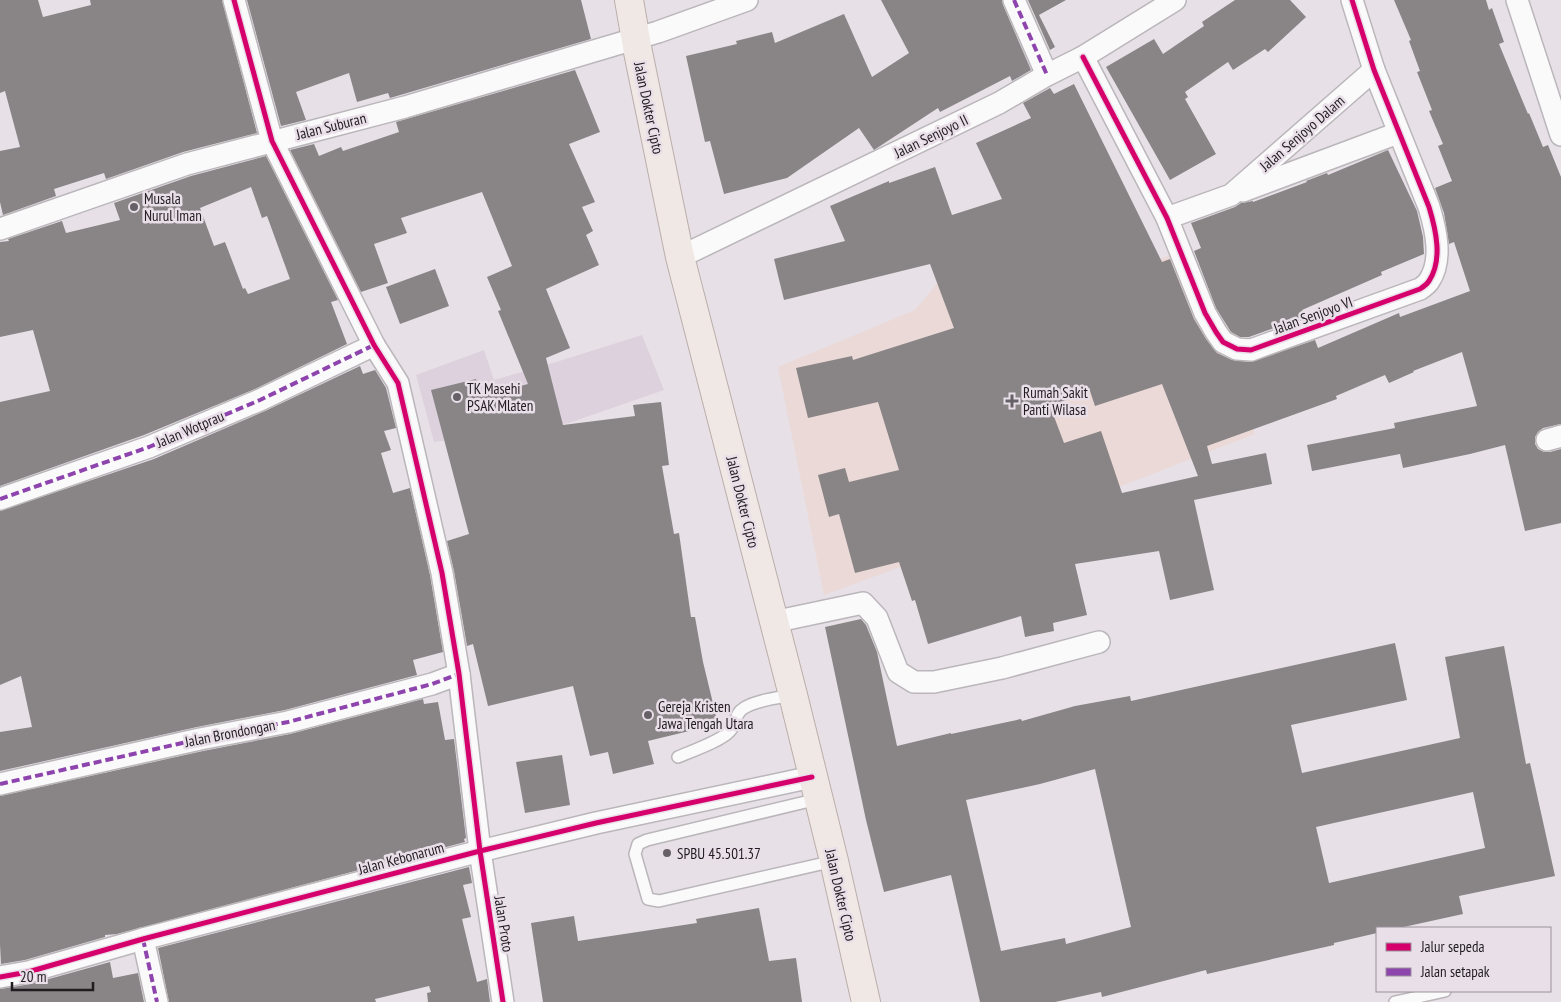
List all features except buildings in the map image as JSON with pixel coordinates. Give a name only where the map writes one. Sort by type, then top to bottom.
[{"type":"highway","name":"Jalan Dokter Cipto","points":[[630,0],[680,257],[834,862],[866,1002]]},
{"type":"street","name":"Jalan Proto","points":[[234,0],[272,141],[374,345],[398,383],[442,573],[459,674],[480,851],[503,1002]]},
{"type":"street","name":"Jalan Suburan","points":[[0,229],[187,164],[405,107],[636,38],[747,0]]},
{"type":"street","points":[[1014,0],[1047,75]]},
{"type":"street","name":"Jalan Senjoyo II","points":[[680,257],[999,103],[1047,75],[1083,57],[1175,0]]},
{"type":"street","name":"Jalan Senjoyo VI","points":[[1083,57],[1167,218],[1206,313],[1216,332],[1222,342],[1237,349],[1251,350],[1420,289],[1428,282],[1435,266],[1437,242],[1429,208],[1374,70],[1352,0]]},
{"type":"street","points":[[1516,0],[1561,135]]},
{"type":"street","name":"Jalan Senjoyo Dalam","points":[[1231,195],[1374,70]]},
{"type":"street","name":"Jalan Senjoyo Dalam","points":[[1167,218],[1398,133]]},
{"type":"street","name":"Jalan Wotprau","points":[[0,499],[149,447],[260,400],[374,345]]},
{"type":"street","points":[[773,622],[862,603],[877,618],[898,672],[907,679],[921,683],[1002,668],[1099,642]]},
{"type":"street","name":"Jalan Brondongan","points":[[0,784],[200,739],[288,722],[432,684],[459,674]]},
{"type":"street","name":"Jalan Kebonarum","points":[[0,977],[28,972],[143,939],[480,851],[605,821],[815,788]]},
{"type":"street","points":[[143,939],[157,1002]]},
{"type":"lane","points":[[678,757],[724,737],[732,729],[741,709],[792,695]]},
{"type":"lane","points":[[815,788],[647,840],[638,844],[635,854],[648,899],[659,902],[834,862]]},
{"type":"lane","points":[[1395,1002],[1440,992]]},
{"type":"shaded area","name":"Rumah Sakit Panti Wilasa","points":[[1071,233],[1093,281],[1177,253],[1255,434],[1129,483],[824,595],[778,367],[915,310],[937,284]]},
{"type":"shaded area","points":[[642,335],[664,390],[569,423],[434,442],[416,375],[484,350],[494,380]]},
{"type":"marked path","points":[[1014,0],[1047,75]]},
{"type":"marked path","points":[[0,499],[149,447],[260,400],[374,345]]},
{"type":"marked path","points":[[0,784],[200,739],[288,722],[432,684],[459,674]]},
{"type":"marked path","points":[[143,939],[157,1002]]},
{"type":"cycle path","points":[[234,0],[272,141],[374,345],[398,383],[442,573],[459,674],[480,851],[503,1002]]},
{"type":"cycle path","points":[[1083,57],[1167,218],[1205,313],[1223,342],[1237,349],[1251,350],[1420,289],[1429,281],[1436,264],[1436,235],[1429,207],[1374,70],[1352,0]]},
{"type":"cycle path","points":[[0,977],[28,972],[143,939],[480,851],[596,823],[812,777]]},
{"type":"place","name":"Musala Nurul Iman","points":[[134,207]]},
{"type":"place","name":"TK Masehi PSAK Mlaten","points":[[457,397]]},
{"type":"place","name":"Rumah Sakit Panti Wilasa","points":[[1012,401]]},
{"type":"place","name":"Gereja Kristen Jawa Tengah Utara","points":[[648,715]]},
{"type":"place","name":"SPBU 45.501.37","points":[[667,853]]}]
